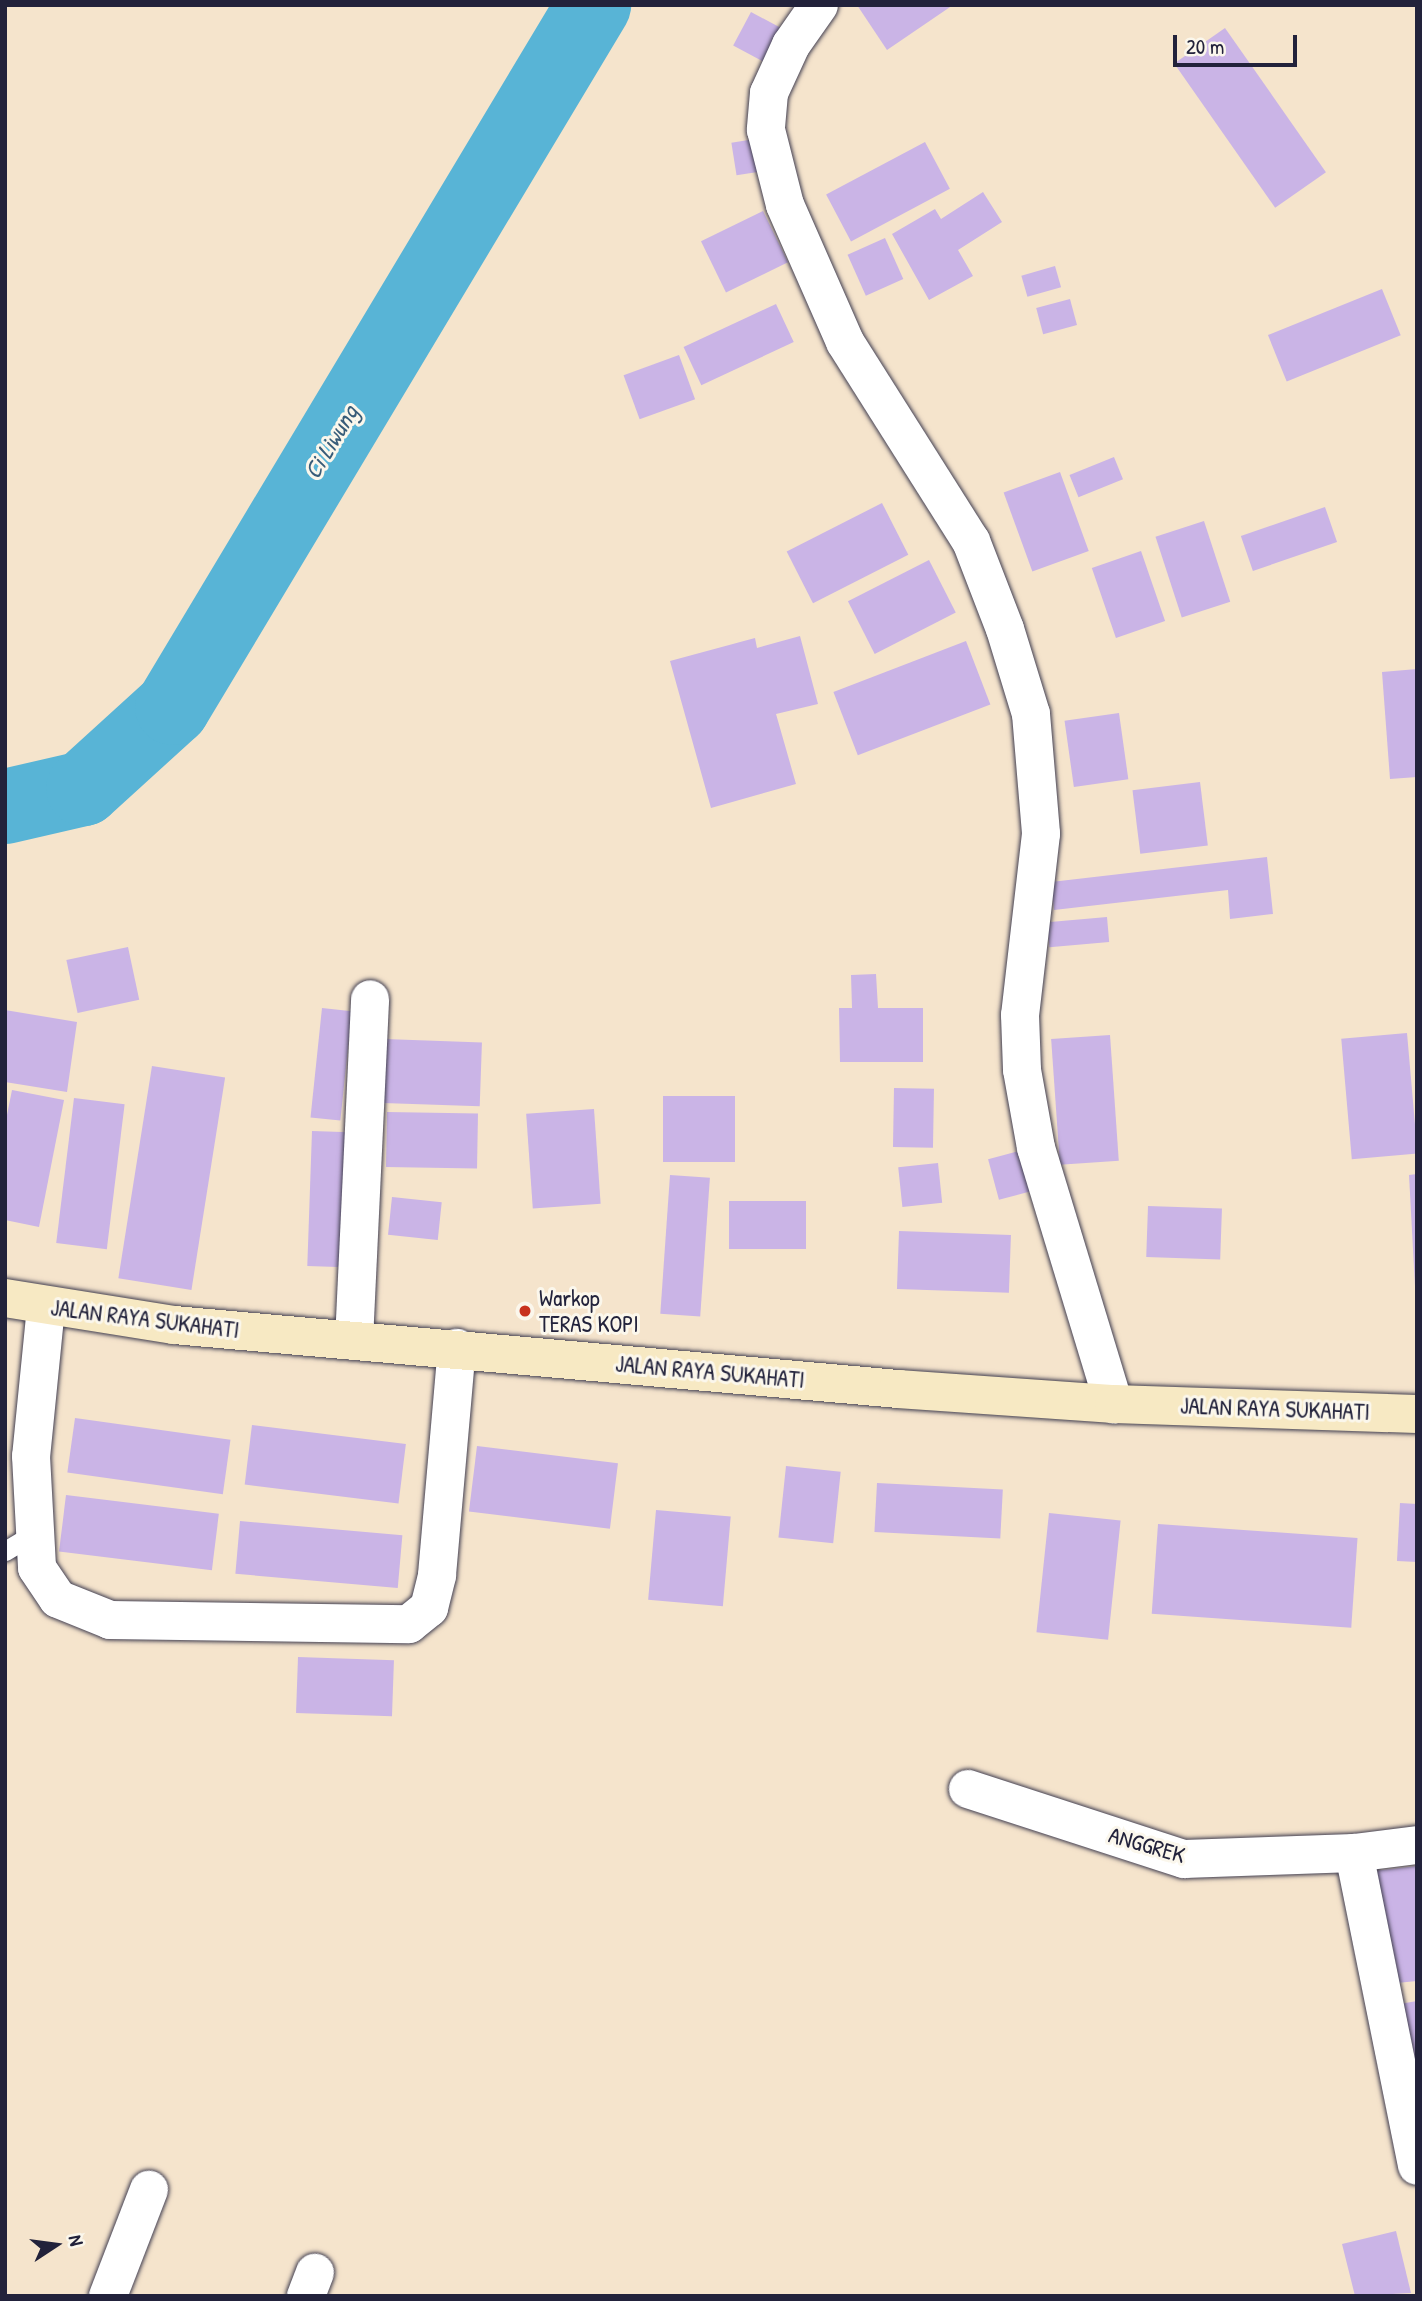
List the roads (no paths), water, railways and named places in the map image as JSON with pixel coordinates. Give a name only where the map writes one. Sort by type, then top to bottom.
[{"type":"main road","name":"JALAN RAYA SUKAHATI","points":[[5,1298],[46,1307],[174,1325],[457,1348],[898,1390],[1114,1404],[1417,1414]]},
{"type":"street","points":[[819,5],[791,45],[769,93],[766,130],[785,205],[845,342],[971,541],[1005,629],[1031,715],[1041,834],[1020,1015],[1022,1070],[1036,1148],[1114,1404]]},
{"type":"street","points":[[354,1341],[370,999]]},
{"type":"street","points":[[46,1307],[19,1543],[58,1599],[110,1620],[409,1624],[429,1608],[437,1575],[457,1348]]},
{"type":"street","name":"ANGGREK","points":[[968,1789],[1184,1859],[1354,1853],[1417,1845]]},
{"type":"street","points":[[1354,1853],[1417,2166]]},
{"type":"street","points":[[108,2296],[149,2190]]},
{"type":"waterway","name":"Ci Liwung","points":[[5,806],[83,788],[172,707],[593,5]]},
{"type":"place","name":"Warkop TERAS KOPI","points":[[525,1311]]}]
